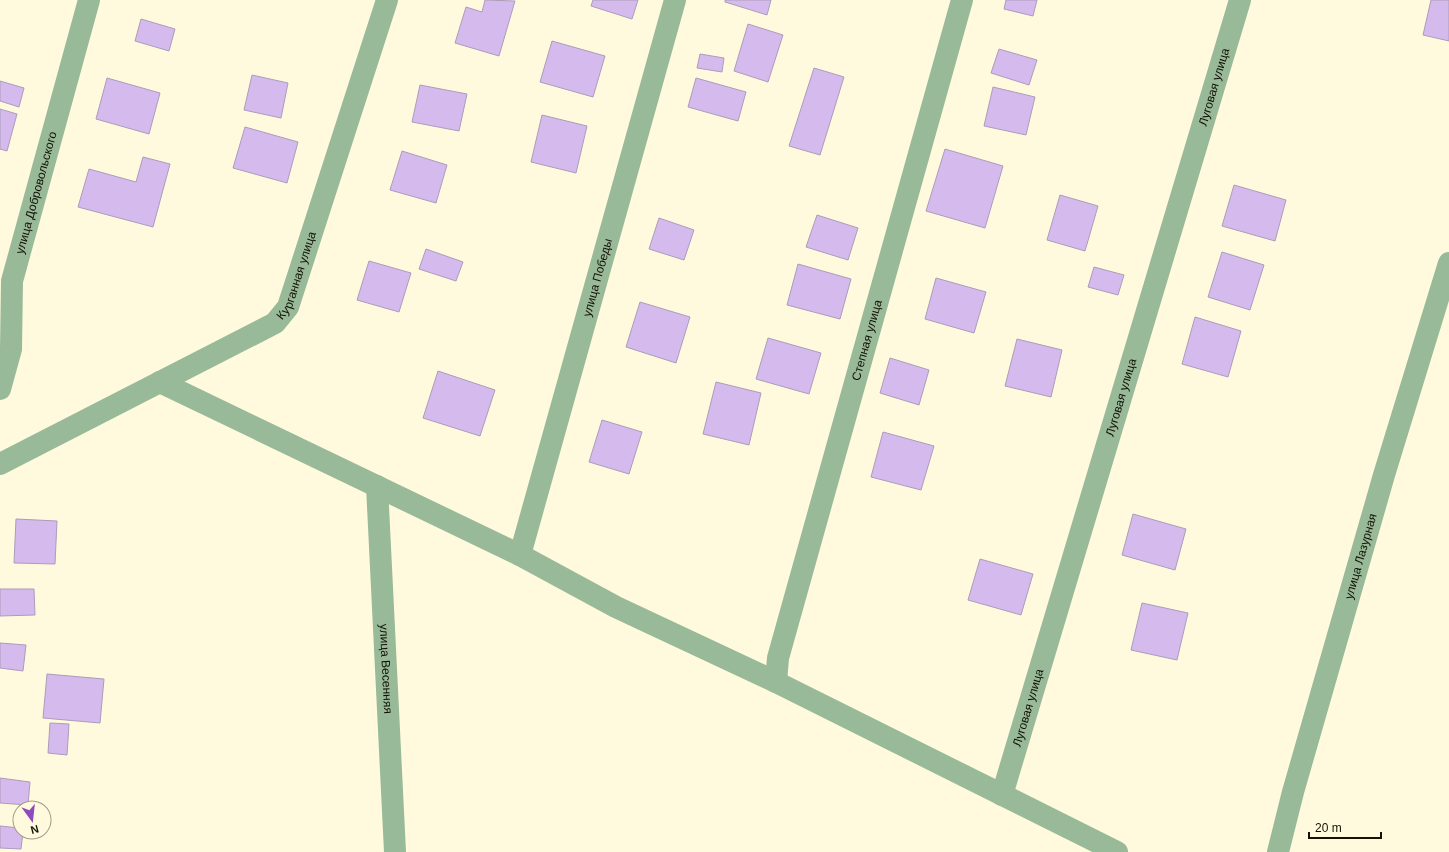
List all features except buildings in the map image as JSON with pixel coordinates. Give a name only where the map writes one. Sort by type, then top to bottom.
[{"type":"street","name":"улица Добровольского","points":[[0,389],[11,349],[6,277],[89,0]]},
{"type":"street","name":"Курганная улица","points":[[0,464],[275,324],[288,307],[387,0]]},
{"type":"street","name":"улица Победы","points":[[520,555],[675,0]]},
{"type":"street","name":"Степная улица","points":[[776,682],[778,658],[962,0]]},
{"type":"street","name":"Луговая улица","points":[[1002,795],[1240,0]]},
{"type":"street","name":"улица Лазурная","points":[[1278,852],[1293,792],[1377,497],[1449,262]]},
{"type":"street","points":[[160,382],[520,555],[616,607],[776,682],[1117,852]]},
{"type":"street","name":"улица Весенняя","points":[[377,486],[395,852]]}]
